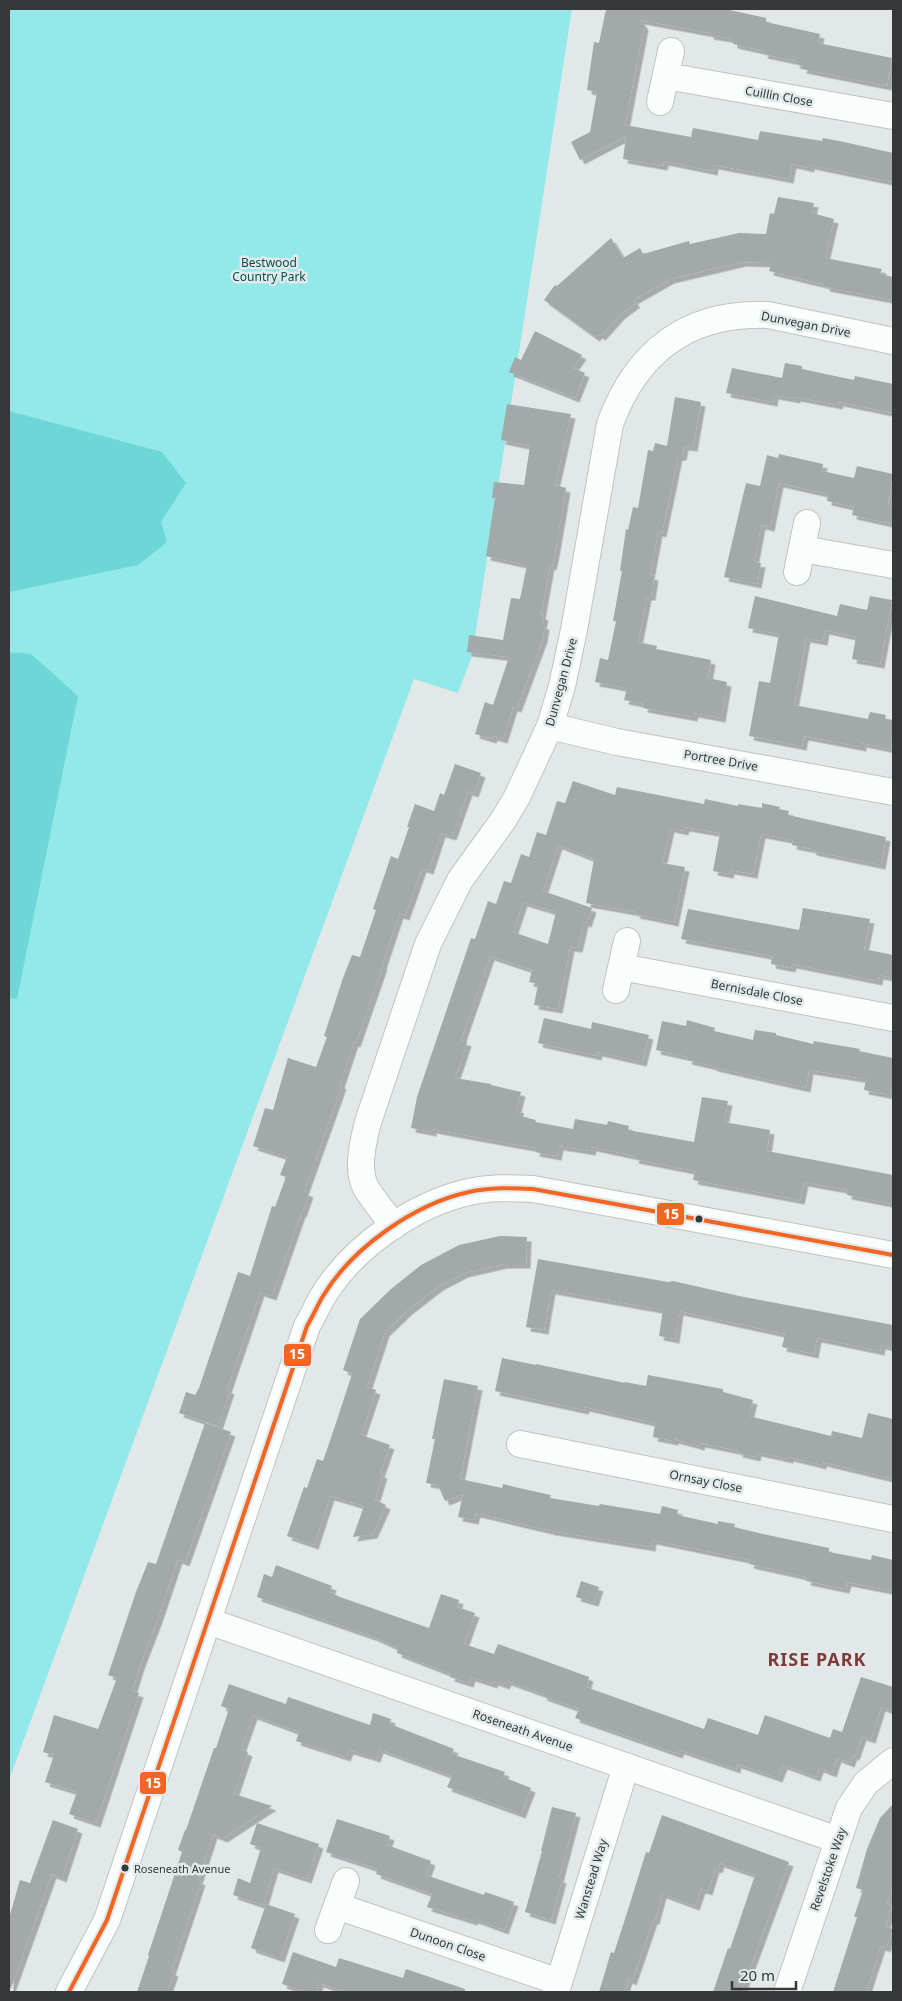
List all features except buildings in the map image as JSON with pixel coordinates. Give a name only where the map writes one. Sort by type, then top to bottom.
[{"type":"street","name":"Cuillin Close","points":[[660,102],[668,64],[893,116]]},
{"type":"street","name":"Dunvegan Drive","points":[[394,1226],[366,1187],[361,1172],[363,1139],[428,944],[438,921],[460,880],[504,819],[550,726],[562,686],[574,630],[610,424],[617,405],[636,374],[668,340],[708,320],[747,314],[768,315],[893,341]]},
{"type":"street","points":[[807,523],[799,560],[893,566]]},
{"type":"street","name":"Portree Drive","points":[[550,726],[617,742],[893,792]]},
{"type":"street","name":"Bernisdale Close","points":[[627,941],[619,978],[893,1018]]},
{"type":"street","points":[[70,1992],[106,1920],[307,1326],[324,1295],[342,1271],[378,1237],[416,1212],[440,1201],[468,1192],[499,1188],[533,1189],[893,1255]]},
{"type":"street","name":"Ornsay Close","points":[[520,1444],[893,1519]]},
{"type":"street","name":"Roseneath Avenue","points":[[208,1621],[838,1840]]},
{"type":"street","name":"Revelstoke Way","points":[[787,1992],[849,1808],[857,1795],[879,1771],[893,1761]]},
{"type":"street","name":"Wanstead Way","points":[[558,1987],[626,1766]]},
{"type":"street","points":[[328,1930],[346,1881]]},
{"type":"street","name":"Dunoon Close","points":[[337,1906],[558,1987]]},
{"type":"green space","name":"Bestwood Country Park","points":[[9,9],[572,9],[472,656],[458,693],[414,679],[9,1780]]},
{"type":"shaded area","points":[[9,411],[162,452],[186,483],[161,522],[167,542],[138,565],[9,592]]},
{"type":"shaded area","points":[[9,652],[31,654],[78,696],[17,999],[9,998]]},
{"type":"transit line","name":"15","points":[[69,1992],[107,1920],[307,1326],[335,1278],[367,1245],[386,1230],[406,1218],[448,1198],[477,1190],[509,1188],[533,1189],[893,1255]]},
{"type":"place","name":"Roseneath Avenue","points":[[125,1868]]},
{"type":"district","name":"RISE PARK","points":[[817,1659]]}]
